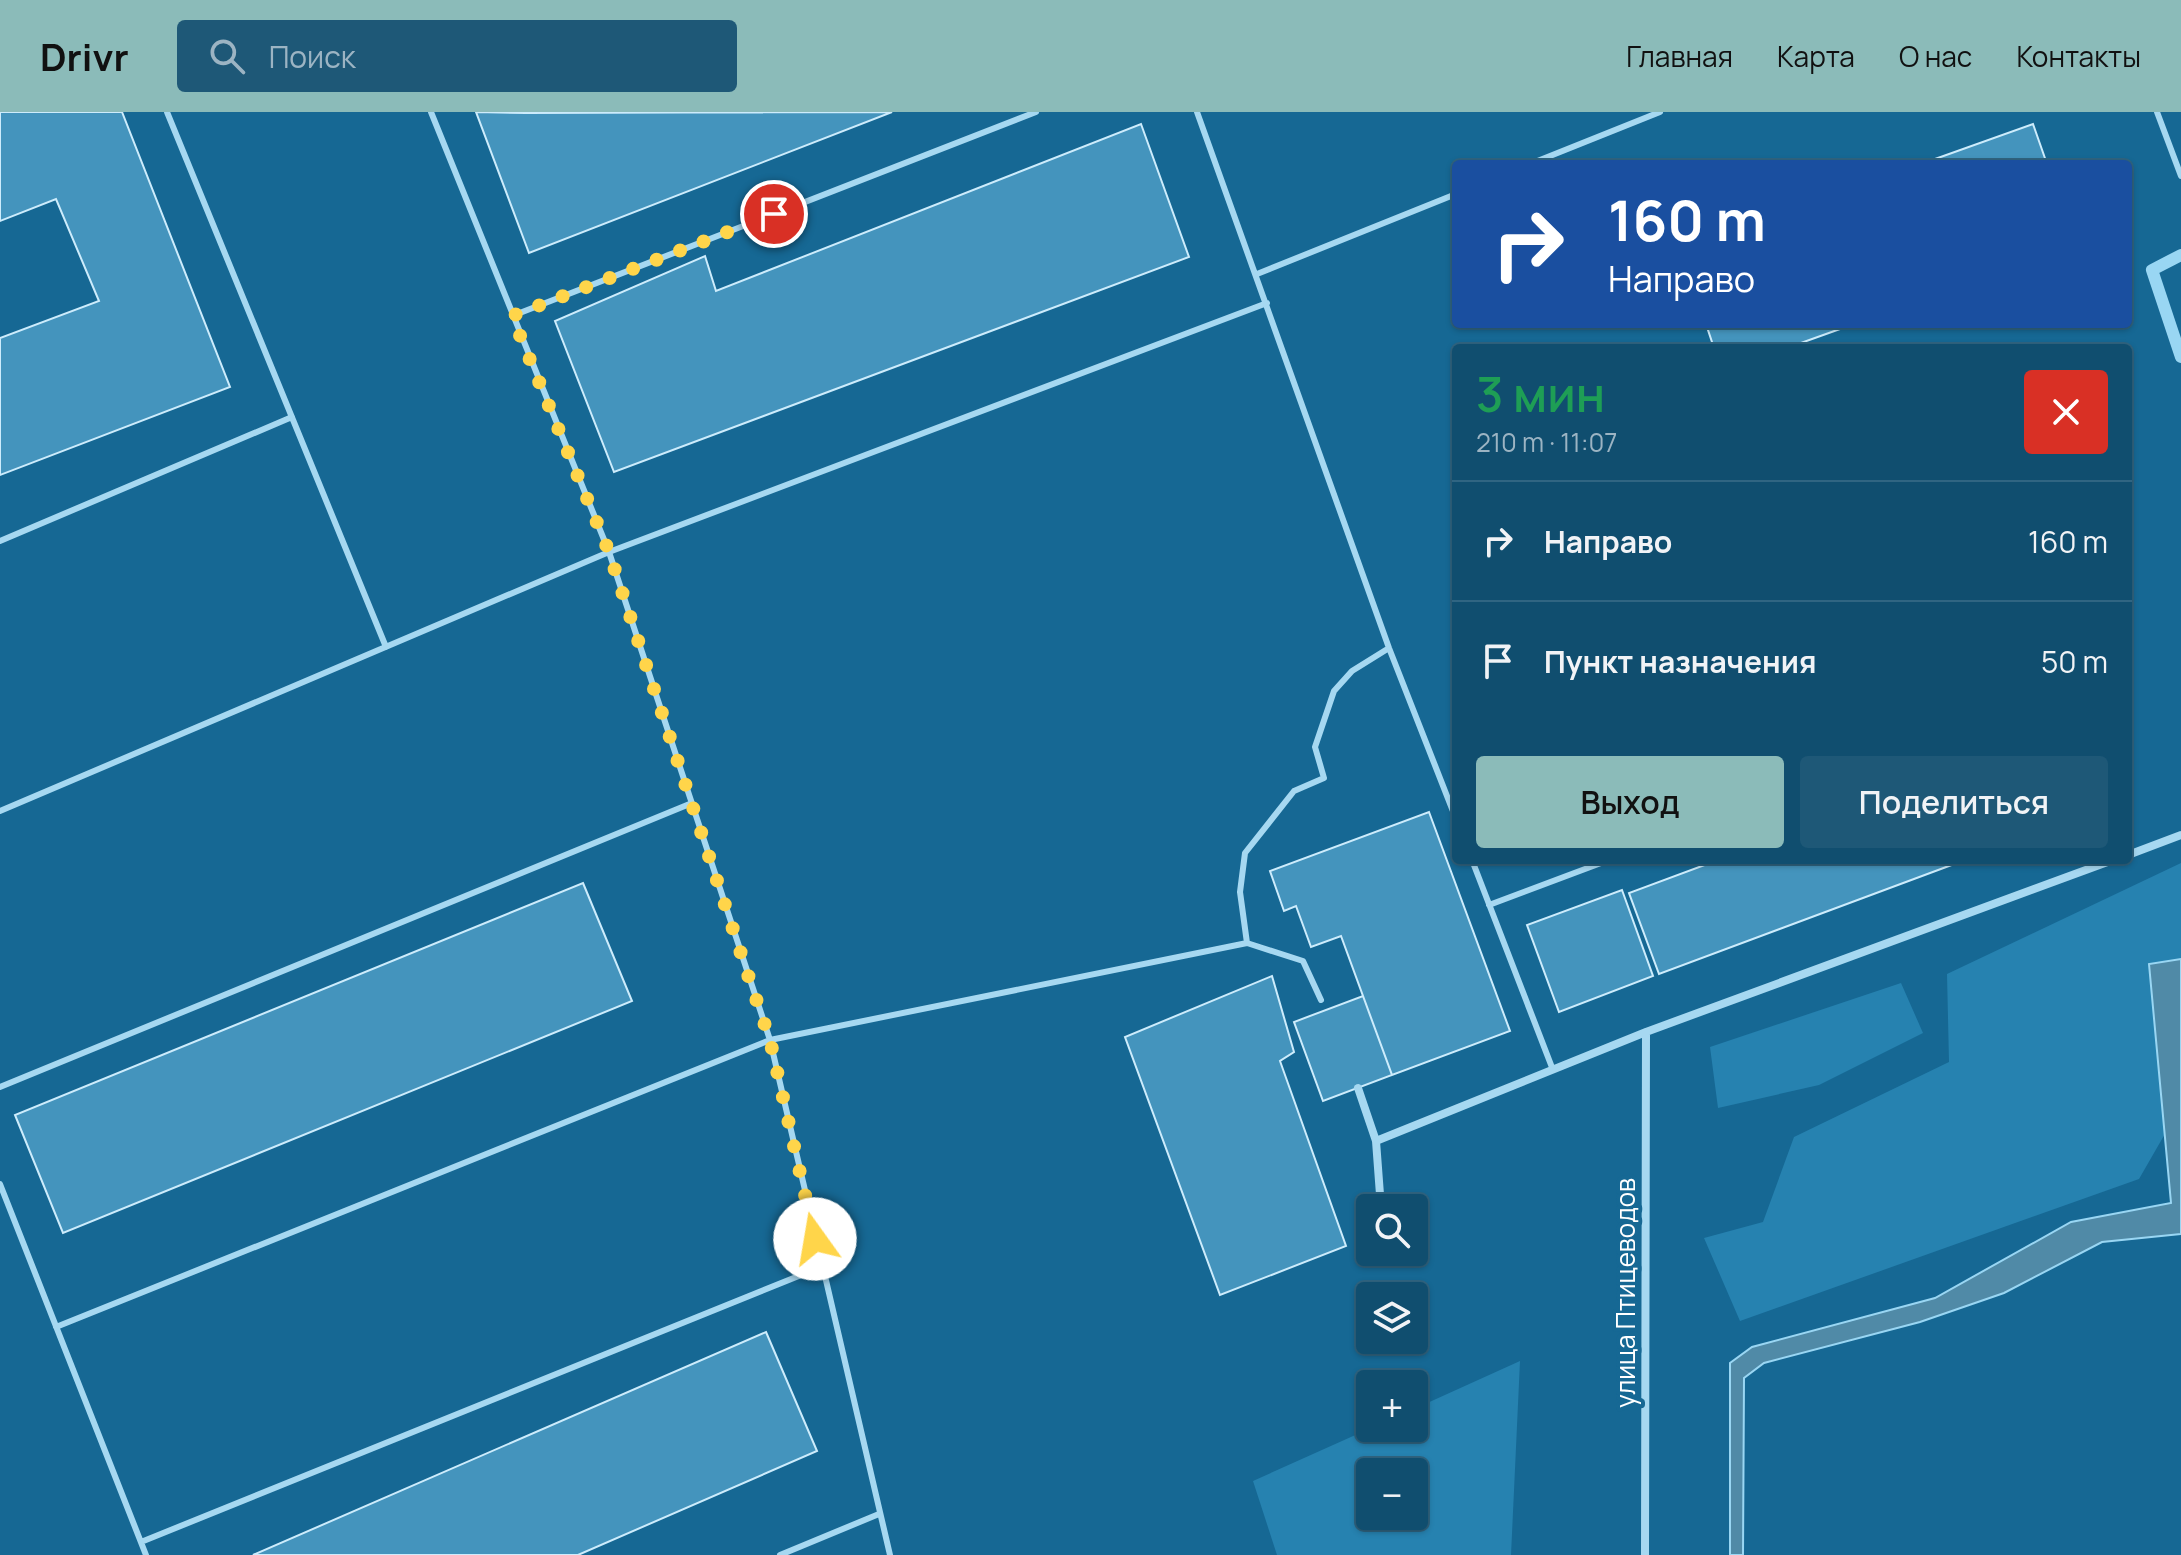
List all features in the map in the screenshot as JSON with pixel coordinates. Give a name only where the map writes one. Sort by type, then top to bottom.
[{"type":"street","points":[[2132,853],[2181,835]]},
{"type":"street","points":[[1376,1141],[1646,1032],[2102,864]]},
{"type":"street","name":"улица Птицеводов","points":[[1645,1555],[1646,1032]]},
{"type":"street","points":[[1358,1088],[1376,1141],[1380,1194]]},
{"type":"lane","points":[[167,112],[386,647]]},
{"type":"lane","points":[[431,112],[609,552],[770,1040],[890,1555]]},
{"type":"lane","points":[[512,316],[1036,112]]},
{"type":"lane","points":[[1197,112],[1389,648],[1452,809]]},
{"type":"lane","points":[[1540,160],[1660,112]]},
{"type":"lane","points":[[2157,112],[2181,176]]},
{"type":"lane","points":[[1257,274],[1452,196]]},
{"type":"lane","points":[[0,811],[609,552],[1267,303]]},
{"type":"lane","points":[[0,541],[292,417]]},
{"type":"lane","points":[[1247,943],[1240,892],[1245,853],[1294,791],[1324,778],[1315,747],[1334,691],[1352,671],[1389,648]]},
{"type":"lane","points":[[0,1087],[692,803]]},
{"type":"lane","points":[[1474,864],[1553,1070]]},
{"type":"lane","points":[[1489,905],[1598,864]]},
{"type":"lane","points":[[56,1327],[770,1040],[1247,943],[1303,961],[1321,1000]]},
{"type":"lane","points":[[0,1184],[146,1555]]},
{"type":"lane","points":[[141,1542],[821,1267]]},
{"type":"lane","points":[[780,1555],[879,1514]]},
{"type":"shaded area","points":[[2181,863],[2181,1106],[2139,1179],[1740,1321],[1704,1238],[1763,1222],[1794,1137],[1949,1062],[1947,974]]},
{"type":"shaded area","points":[[2181,959],[2181,1234],[2102,1242],[2004,1293],[1920,1322],[1764,1363],[1744,1378],[1743,1555],[1730,1555],[1730,1363],[1752,1347],[1935,1298],[2071,1222],[2171,1203],[2149,964]]},
{"type":"shaded area","points":[[1901,983],[1923,1033],[1819,1085],[1718,1108],[1710,1047]]},
{"type":"shaded area","points":[[1520,1361],[1511,1555],[1277,1555],[1253,1481],[1356,1435],[1356,1442],[1428,1442],[1428,1403]]},
{"type":"building","points":[[0,112],[122,112],[230,387],[0,475],[0,338],[99,301],[56,199],[0,221]]},
{"type":"building","points":[[476,112],[526,113],[892,112],[529,253]]},
{"type":"building","points":[[1141,124],[1189,257],[614,472],[555,321],[705,256],[716,291]]},
{"type":"building","points":[[2033,124],[2046,160],[1932,160]]},
{"type":"building","points":[[1707,328],[1843,328],[1798,344],[1713,344]]},
{"type":"building","points":[[1429,812],[1510,1031],[1392,1075],[1341,936],[1311,947],[1296,906],[1284,911],[1270,871]]},
{"type":"building","points":[[1707,864],[1954,864],[1659,974],[1629,893]]},
{"type":"building","points":[[583,883],[632,1001],[63,1233],[15,1115]]},
{"type":"building","points":[[1622,890],[1653,976],[1559,1012],[1527,925]]},
{"type":"building","points":[[1272,976],[1294,1052],[1280,1061],[1346,1246],[1220,1295],[1125,1037]]},
{"type":"building","points":[[1363,996],[1392,1075],[1323,1101],[1294,1022]]},
{"type":"building","points":[[766,1332],[817,1451],[578,1555],[253,1555]]},
{"type":"waterway","points":[[2181,255],[2152,270],[2181,357]]},
{"type":"route","points":[[774,214],[512,316],[609,552],[770,1040],[815,1239]]}]
